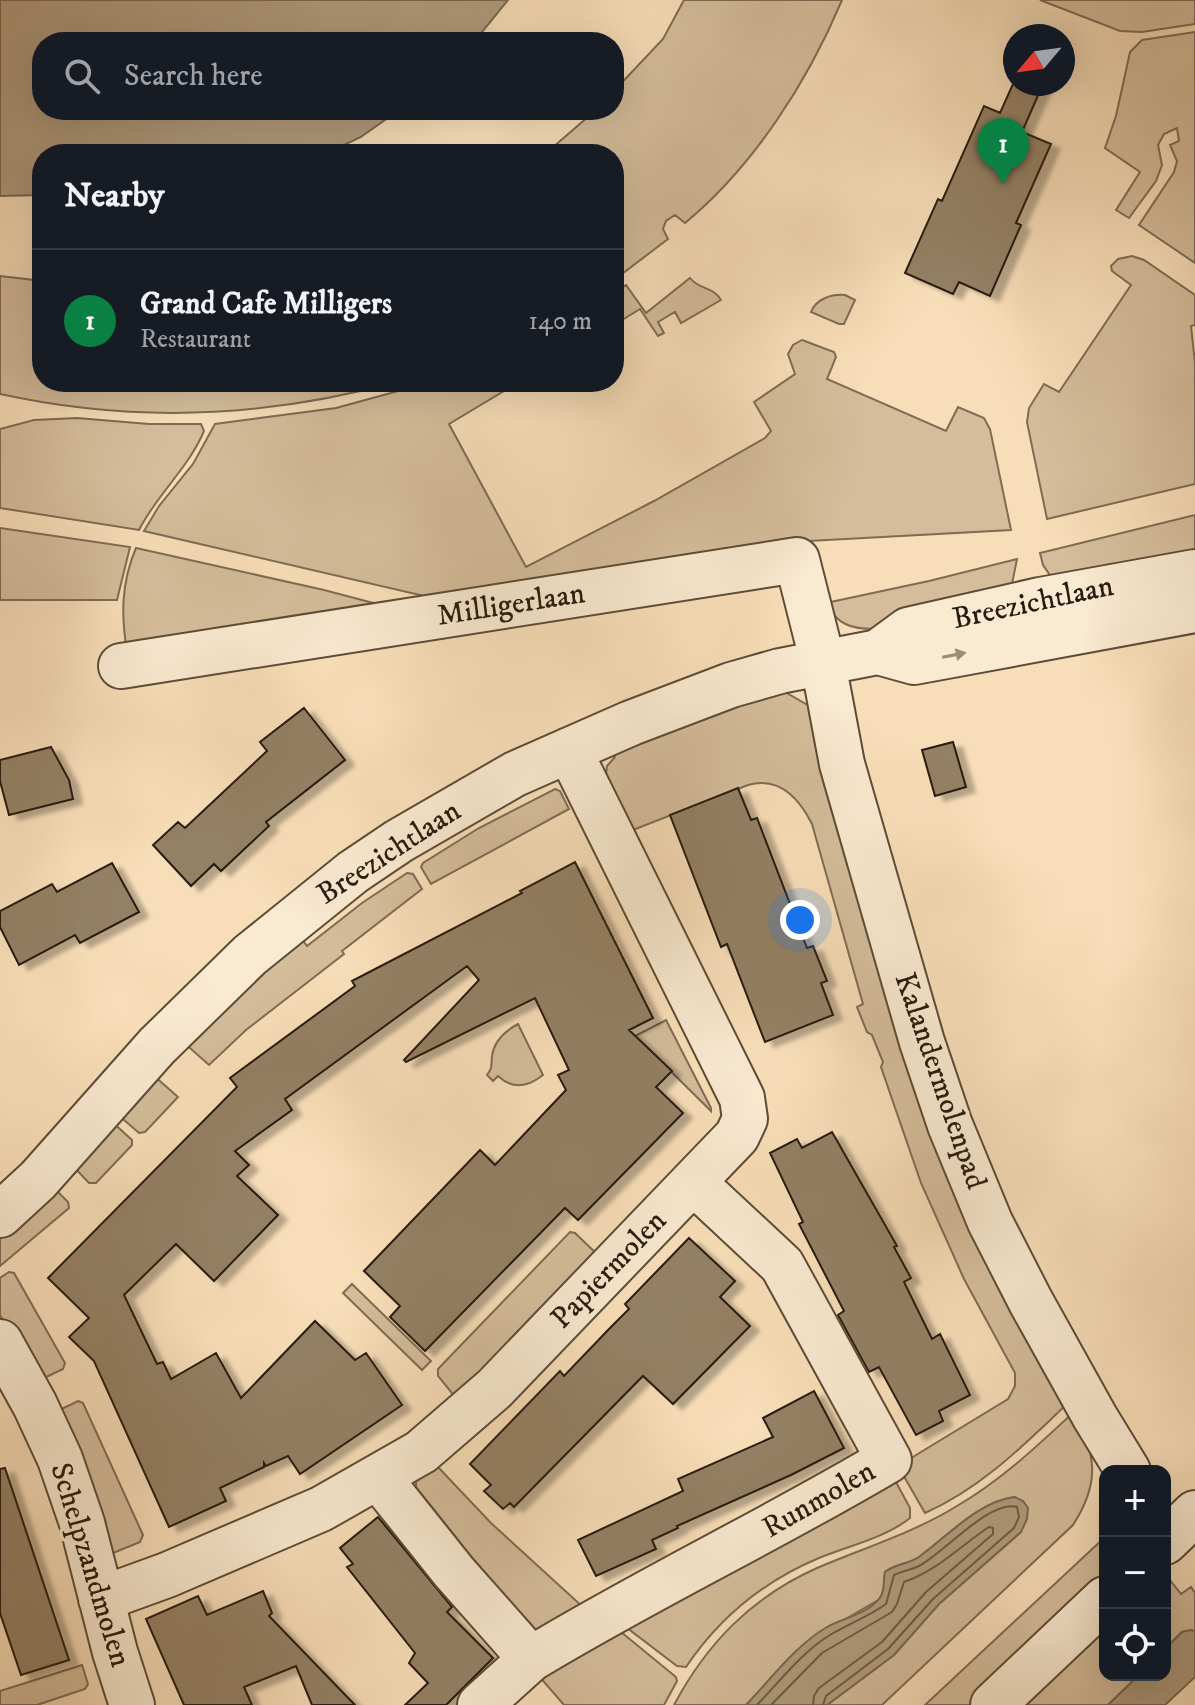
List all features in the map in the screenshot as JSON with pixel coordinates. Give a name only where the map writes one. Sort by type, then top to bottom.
[{"type":"street","name":"Milligerlaan","points":[[121,666],[797,560],[823,663]]},
{"type":"street","name":"Breezichtlaan","points":[[0,1215],[38,1180],[203,999],[300,913],[399,841],[515,774],[731,685],[878,652],[908,630],[1040,600],[1195,572]]},
{"type":"street","name":"Breezichtlaan","points":[[878,652],[914,662],[1195,610]]},
{"type":"street","name":"Kalandermolenpad","points":[[823,663],[842,764],[922,1042],[950,1125],[990,1222],[1031,1302],[1124,1465]]},
{"type":"street","name":"Papiermolen","points":[[101,1599],[258,1538],[321,1509],[421,1452],[494,1389],[737,1136],[745,1119],[742,1098],[569,750]]},
{"type":"street","name":"Runmolen","points":[[480,1705],[531,1659],[608,1613],[805,1510],[889,1460],[782,1265],[693,1182]]},
{"type":"street","name":"Schelpzandmolen","points":[[0,1342],[60,1459],[82,1523],[132,1705]]},
{"type":"street","points":[[379,1478],[454,1572],[531,1659]]},
{"type":"street","points":[[993,1705],[1099,1605]]},
{"type":"shaded area","points":[[684,0],[842,0],[796,91],[756,149],[734,176],[685,223],[675,215],[666,221],[663,229],[668,239],[624,272],[624,144],[557,144],[584,120],[624,120],[624,80],[663,39]]},
{"type":"shaded area","points":[[1040,0],[1195,0],[1195,24],[1142,32],[1120,31]]},
{"type":"shaded area","points":[[1195,32],[1195,263],[1139,225],[1174,172],[1177,161],[1170,145],[1179,141],[1177,128],[1164,134],[1158,145],[1162,165],[1156,181],[1129,218],[1116,210],[1140,172],[1105,148],[1116,116],[1130,52],[1142,40]]},
{"type":"shaded area","points":[[1132,256],[1144,260],[1195,295],[1195,325],[1191,326],[1195,363],[1195,484],[1047,519],[1027,422],[1029,408],[1044,384],[1059,392],[1131,285],[1112,271],[1111,266],[1118,259]]},
{"type":"shaded area","points":[[0,276],[32,280],[32,392],[355,392],[297,403],[198,412],[99,409],[0,394]]},
{"type":"shaded area","points":[[690,278],[714,292],[721,300],[681,323],[675,312],[658,322],[664,333],[658,336],[640,309],[624,319],[624,286],[646,313]]},
{"type":"shaded area","points":[[845,295],[855,300],[844,324],[811,312],[825,298]]},
{"type":"shaded area","points":[[802,340],[834,352],[836,357],[827,379],[946,431],[958,407],[984,418],[990,429],[1011,530],[790,542],[450,602],[144,531],[159,506],[193,464],[215,424],[336,408],[394,392],[502,392],[449,424],[526,567],[654,501],[765,438],[771,431],[754,402],[795,374],[788,354],[793,345]]},
{"type":"shaded area","points":[[77,418],[149,424],[201,424],[204,431],[197,445],[139,530],[0,508],[0,429],[34,420]]},
{"type":"shaded area","points":[[1195,515],[1195,563],[1054,581],[1043,565],[1040,553]]},
{"type":"shaded area","points":[[0,528],[130,547],[117,600],[0,600]]},
{"type":"shaded area","points":[[136,548],[400,610],[127,652],[124,599],[127,574]]},
{"type":"shaded area","points":[[1017,559],[1009,599],[874,629],[859,628],[840,621],[826,603],[929,581]]},
{"type":"shaded area","points":[[785,692],[811,707],[1070,1401],[984,1478],[925,1513],[898,1466],[1008,1399],[1015,1386],[1015,1373],[964,1279],[921,1183],[881,1067],[883,1062],[857,1007],[863,1004],[812,824],[787,791],[759,783],[633,830],[606,775],[607,766],[615,757],[610,748],[700,714]]},
{"type":"shaded area","points":[[555,789],[560,791],[569,809],[431,884],[421,867],[423,863],[479,828]]},
{"type":"shaded area","points":[[407,873],[413,874],[422,889],[246,1030],[209,1065],[182,1041],[301,938],[307,946]]},
{"type":"shaded area","points":[[666,1020],[711,1108],[711,1111],[635,1036]]},
{"type":"shaded area","points":[[518,1024],[543,1075],[520,1085],[498,1076],[493,1081],[487,1075],[495,1046],[505,1033]]},
{"type":"shaded area","points":[[152,1074],[178,1097],[145,1132],[139,1133],[117,1114]]},
{"type":"shaded area","points":[[111,1121],[132,1140],[132,1145],[96,1183],[89,1183],[71,1164]]},
{"type":"shaded area","points":[[51,1185],[68,1202],[69,1208],[0,1266],[0,1232]]},
{"type":"shaded area","points":[[570,1232],[575,1233],[602,1259],[460,1403],[438,1376],[438,1369]]},
{"type":"shaded area","points":[[9,1272],[14,1273],[65,1363],[63,1369],[38,1381],[0,1315],[0,1278]]},
{"type":"shaded area","points":[[352,1284],[431,1361],[422,1370],[343,1293]]},
{"type":"shaded area","points":[[78,1401],[83,1403],[143,1535],[140,1542],[106,1556],[53,1413]]},
{"type":"shaded area","points":[[1076,1410],[1091,1455],[1092,1468],[1088,1495],[1073,1525],[882,1705],[827,1705],[894,1655],[939,1604],[1021,1532],[1015,1497],[976,1512],[919,1557],[885,1572],[880,1599],[811,1639],[746,1705],[674,1705],[717,1642],[772,1593],[817,1568],[906,1532],[957,1506],[1034,1449]]},
{"type":"shaded area","points":[[437,1466],[491,1523],[584,1608],[536,1633],[416,1487],[416,1481]]},
{"type":"shaded area","points":[[890,1471],[910,1508],[910,1518],[878,1536],[799,1567],[761,1590],[728,1617],[686,1667],[677,1666],[622,1624]]},
{"type":"shaded area","points":[[1099,1543],[1099,1582],[971,1705],[925,1705]]},
{"type":"shaded area","points":[[1171,1581],[1181,1594],[1191,1587],[1195,1593],[1195,1631],[1182,1632],[1171,1643]]},
{"type":"shaded area","points":[[610,1623],[676,1677],[677,1681],[664,1705],[564,1705],[538,1675]]},
{"type":"shaded area","points":[[1099,1633],[1099,1681],[1133,1681],[1108,1705],[1023,1705]]},
{"type":"shaded area","points":[[82,1665],[88,1684],[85,1689],[37,1705],[0,1705],[0,1691]]},
{"type":"water","points":[[0,0],[508,0],[482,32],[32,32],[32,120],[385,120],[346,144],[32,144],[32,195],[0,196]]},
{"type":"water","points":[[1015,1497],[1028,1508],[1021,1532],[939,1604],[894,1655],[827,1705],[746,1705],[816,1634],[876,1602],[882,1593],[885,1572],[919,1557],[976,1512]]},
{"type":"water","points":[[1195,1631],[1195,1677],[1165,1705],[1108,1705],[1133,1681],[1171,1681],[1171,1643],[1182,1632]]},
{"type":"building","points":[[1008,96],[1038,96],[1022,132],[1051,144],[1016,223],[1021,225],[990,296],[959,282],[953,294],[905,273],[938,199],[942,201],[984,106],[1000,113]]},
{"type":"building","points":[[304,708],[345,760],[266,822],[269,826],[221,871],[214,864],[191,886],[153,845],[178,822],[185,828],[267,751],[260,742]]},
{"type":"building","points":[[953,742],[966,787],[935,796],[922,750]]},
{"type":"building","points":[[51,747],[69,780],[73,799],[9,815],[0,781],[0,760]]},
{"type":"building","points":[[738,788],[751,820],[757,818],[807,948],[813,946],[827,981],[821,983],[833,1015],[765,1042],[727,944],[721,947],[670,815]]},
{"type":"building","points":[[575,862],[653,1018],[629,1030],[672,1071],[656,1087],[683,1113],[578,1220],[565,1208],[425,1351],[390,1317],[400,1306],[364,1271],[480,1150],[495,1165],[566,1090],[558,1075],[569,1070],[535,998],[406,1062],[404,1060],[479,980],[467,966],[285,1099],[292,1110],[235,1151],[249,1165],[237,1176],[278,1215],[214,1281],[176,1244],[124,1295],[157,1364],[163,1362],[171,1379],[216,1353],[241,1398],[315,1321],[355,1360],[366,1353],[402,1405],[300,1474],[288,1456],[266,1466],[264,1463],[264,1467],[220,1488],[226,1501],[169,1527],[94,1361],[69,1337],[89,1318],[48,1278],[237,1087],[230,1078],[355,986],[352,981]]},
{"type":"building","points":[[112,863],[139,912],[80,943],[75,935],[19,965],[0,927],[0,911],[52,884],[57,892]]},
{"type":"building","points":[[832,1132],[897,1246],[894,1247],[911,1278],[904,1282],[932,1339],[940,1334],[970,1395],[939,1411],[943,1421],[916,1435],[879,1367],[869,1372],[838,1315],[844,1311],[799,1224],[803,1222],[770,1153],[797,1139],[802,1148]]},
{"type":"building","points":[[689,1238],[735,1281],[720,1297],[750,1326],[673,1404],[643,1376],[514,1507],[510,1503],[503,1509],[484,1491],[491,1485],[470,1464],[560,1371],[564,1376],[629,1309],[625,1304]]},
{"type":"building","points":[[814,1391],[844,1448],[677,1526],[652,1540],[656,1549],[596,1576],[578,1540],[683,1491],[678,1479],[773,1437],[763,1418]]},
{"type":"building","points":[[5,1468],[69,1660],[21,1675],[0,1613],[0,1469]]},
{"type":"building","points":[[378,1517],[452,1607],[447,1612],[493,1658],[446,1705],[405,1705],[428,1683],[409,1663],[415,1653],[347,1567],[353,1564],[340,1548]]},
{"type":"building","points":[[263,1591],[272,1613],[269,1616],[355,1705],[312,1705],[296,1666],[244,1687],[252,1705],[184,1705],[146,1619],[198,1596],[207,1615]]},
{"type":"place","name":"Grand Cafe Milligers","points":[[1003,184]]}]
